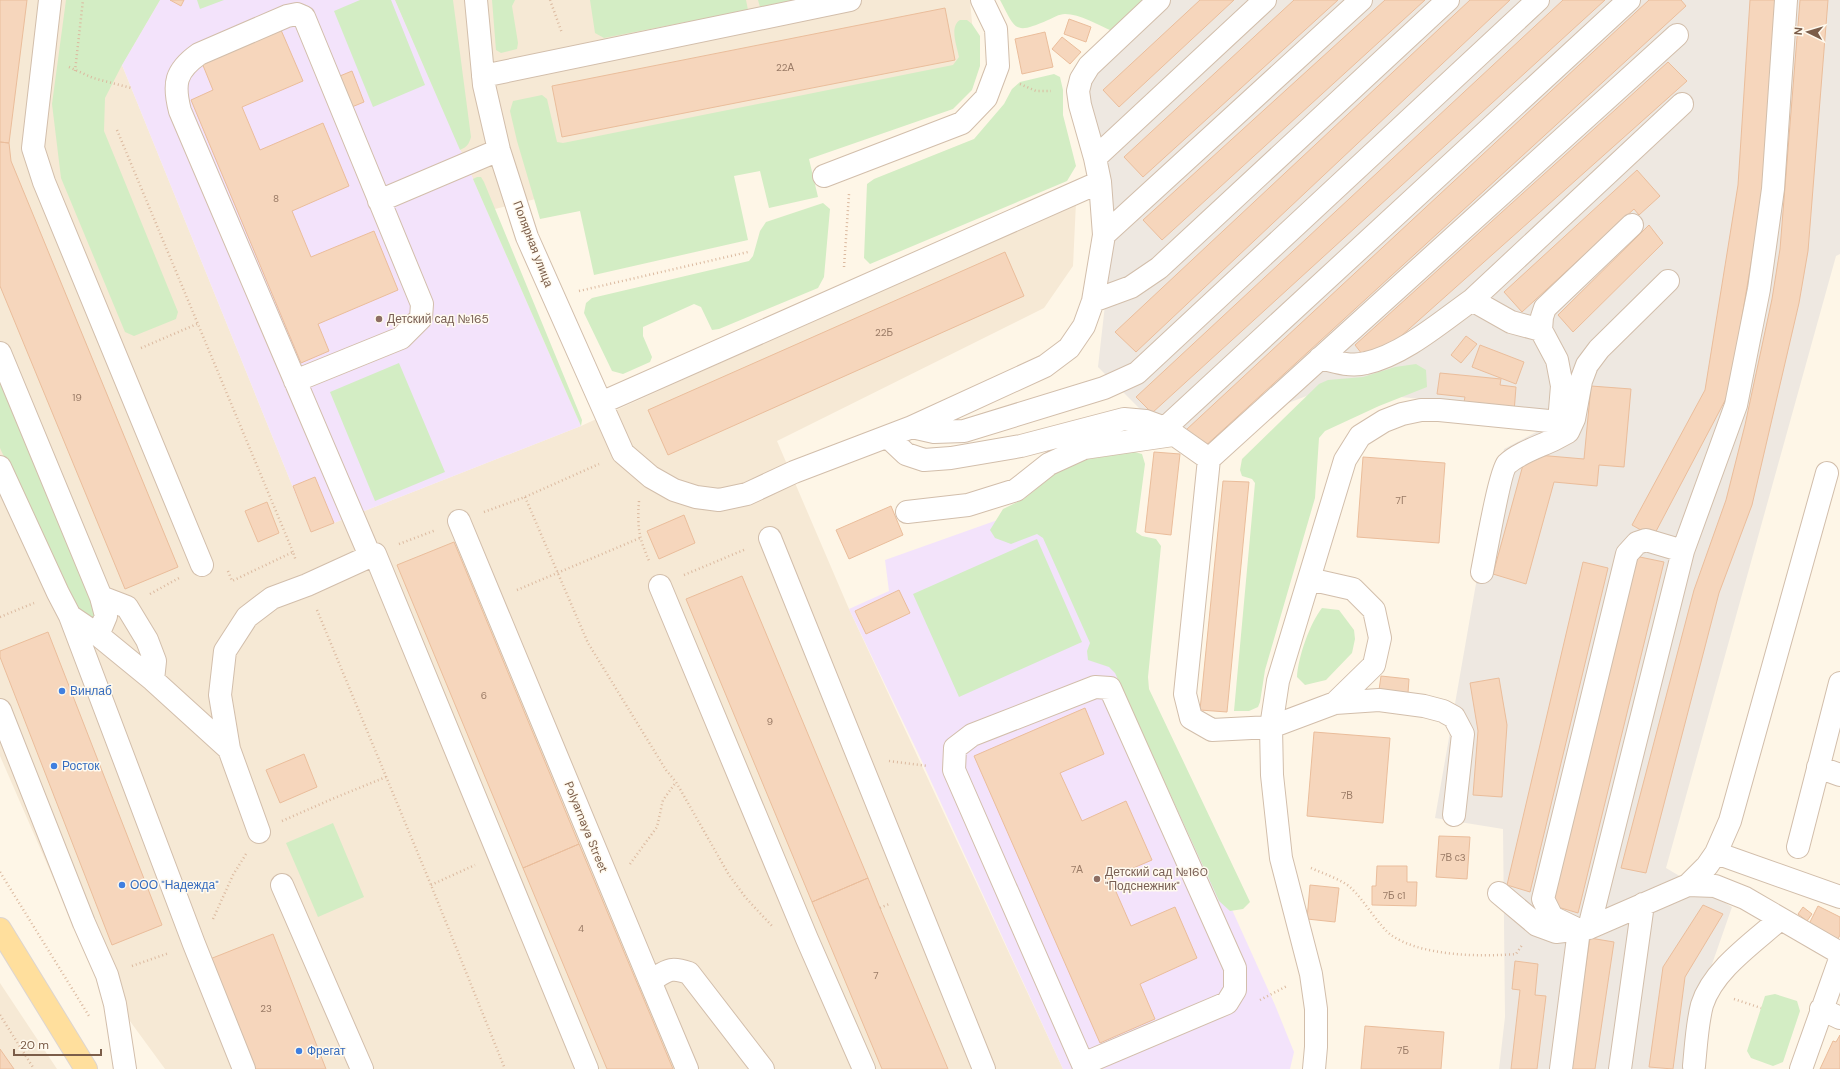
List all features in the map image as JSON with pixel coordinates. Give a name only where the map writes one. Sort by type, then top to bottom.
[{"type":"main road","points":[[0,930],[86,1069]]},
{"type":"street","points":[[50,0],[33,148],[44,182],[202,566]]},
{"type":"street","name":"Полярная улица","points":[[476,0],[484,85],[499,150],[527,237],[623,454]]},
{"type":"street","points":[[483,76],[850,0]]},
{"type":"street","points":[[824,176],[962,123],[986,98],[998,66],[996,29],[982,0]]},
{"type":"street","points":[[623,454],[651,477],[674,490],[696,497],[719,500],[747,494],[794,472],[912,427],[1045,366],[1070,348],[1084,326],[1094,301],[1104,235],[1100,182],[1080,105],[1078,91],[1081,79],[1089,66],[1159,0]]},
{"type":"street","points":[[1095,158],[1265,0]]},
{"type":"street","points":[[1104,235],[1361,0]]},
{"type":"street","points":[[1094,301],[1131,287],[1159,268],[1448,0]]},
{"type":"street","points":[[912,427],[934,432],[964,431],[1104,388],[1137,373],[1538,0]]},
{"type":"street","points":[[907,512],[968,505],[1016,490],[1049,464],[1084,448],[1169,431],[1629,0]]},
{"type":"street","points":[[1561,1069],[1584,929],[1683,551],[1732,420],[1759,289],[1773,189],[1786,0]]},
{"type":"street","points":[[295,381],[401,338],[421,318],[422,304],[304,17],[297,14],[287,16],[199,54],[186,63],[177,81],[176,93],[180,111],[295,381],[370,556]]},
{"type":"street","points":[[1454,815],[1462,734],[1454,718],[1443,711],[1424,706],[1380,700],[1335,703],[1271,727],[1212,730],[1191,718],[1185,694],[1208,459],[1677,36]]},
{"type":"street","points":[[1320,358],[1346,364],[1366,363],[1397,352],[1472,300],[1682,104]]},
{"type":"street","points":[[379,201],[499,150]]},
{"type":"street","points":[[601,403],[1100,182]]},
{"type":"street","points":[[1482,572],[1495,505],[1505,465],[1556,431],[1562,386],[1558,360],[1541,330],[1542,317],[1545,308],[1632,225]]},
{"type":"street","points":[[1314,1069],[1316,1048],[1316,1009],[1311,974],[1281,858],[1272,775],[1271,727],[1278,681],[1344,460],[1360,436],[1390,419],[1402,414],[1421,410],[1439,410],[1568,432],[1574,419],[1581,381],[1587,365],[1599,349],[1668,281]]},
{"type":"street","points":[[1472,300],[1511,322],[1541,330]]},
{"type":"street","points":[[0,353],[101,597],[106,616],[98,635]]},
{"type":"street","points":[[888,437],[906,454],[924,460],[951,458],[1021,446],[1124,419],[1146,421],[1169,431],[1208,459]]},
{"type":"street","points":[[0,468],[70,616],[194,944],[244,1069]]},
{"type":"street","points":[[1499,894],[1537,925],[1556,932],[1584,929],[1688,885],[1707,866],[1716,853],[1730,821],[1827,473]]},
{"type":"street","name":"Polyarnaya Street","points":[[459,521],[687,1069]]},
{"type":"street","points":[[770,538],[984,1069]]},
{"type":"street","points":[[1584,929],[1552,917],[1543,899],[1627,554],[1637,543],[1646,540],[1683,551]]},
{"type":"street","points":[[259,832],[229,749],[220,695],[225,651],[247,617],[272,598],[307,585],[375,554],[587,1069]]},
{"type":"street","points":[[1309,579],[1353,589],[1374,610],[1380,638],[1374,664],[1335,703]]},
{"type":"street","points":[[660,586],[807,939],[864,1069]]},
{"type":"street","points":[[101,597],[127,607],[147,640],[155,661],[153,680]]},
{"type":"street","points":[[70,616],[98,635],[153,680],[229,749]]},
{"type":"street","points":[[1798,847],[1840,683]]},
{"type":"street","points":[[1095,687],[1110,688],[1236,968],[1235,990],[1227,1003],[1084,1067],[954,770],[955,748],[972,735],[1095,687]]},
{"type":"street","points":[[0,710],[84,923],[107,975],[115,1004],[125,1069]]},
{"type":"street","points":[[1818,767],[1840,775]]},
{"type":"street","points":[[1716,853],[1840,897]]},
{"type":"street","points":[[282,885],[362,1069]]},
{"type":"street","points":[[1688,885],[1715,886],[1745,898],[1840,953]]},
{"type":"street","points":[[1620,1069],[1643,904]]},
{"type":"street","points":[[1694,1066],[1702,1005],[1708,991],[1721,972],[1780,919]]},
{"type":"street","points":[[1801,1069],[1831,1014],[1840,959]]},
{"type":"street","points":[[650,981],[676,968],[689,973],[763,1069]]},
{"type":"path","points":[[75,71],[84,0]]},
{"type":"path","points":[[550,0],[572,58]]},
{"type":"path","points":[[65,64],[75,71],[93,78],[131,88]]},
{"type":"path","points":[[998,66],[1028,89],[1078,91]]},
{"type":"path","points":[[117,130],[387,777],[505,1069]]},
{"type":"path","points":[[845,252],[850,166]]},
{"type":"path","points":[[554,297],[748,252]]},
{"type":"path","points":[[117,359],[197,324]]},
{"type":"path","points":[[503,505],[623,454]]},
{"type":"path","points":[[650,562],[640,538],[638,519],[642,490],[651,477]]},
{"type":"path","points":[[525,496],[588,643],[666,770],[676,782],[729,875],[746,898],[774,928],[807,939]]},
{"type":"path","points":[[396,545],[432,531]]},
{"type":"path","points":[[532,584],[640,538]]},
{"type":"path","points":[[127,607],[221,556],[232,581],[293,552]]},
{"type":"path","points":[[660,586],[736,553]]},
{"type":"path","points":[[0,617],[58,593]]},
{"type":"path","points":[[857,756],[954,770]]},
{"type":"path","points":[[259,832],[332,799],[387,777]]},
{"type":"path","points":[[612,890],[657,827],[663,800],[676,782]]},
{"type":"path","points":[[431,884],[499,855]]},
{"type":"path","points":[[1281,858],[1305,865],[1350,886],[1390,934],[1406,944],[1429,950],[1485,956],[1516,954]]},
{"type":"path","points":[[0,872],[92,1021]]},
{"type":"path","points":[[194,944],[207,933],[233,875]]},
{"type":"path","points":[[107,975],[165,954]]},
{"type":"path","points":[[1254,1003],[1311,974]]},
{"type":"path","points":[[0,1015],[34,1069]]},
{"type":"shaded area","points":[[0,0],[160,0],[122,65],[311,532],[581,426],[1076,202],[1073,266],[1044,308],[777,441],[849,609],[1063,1069],[165,1069],[94,972],[0,756]]},
{"type":"shaded area","name":"Детский сад №165","points":[[160,0],[395,0],[581,426],[311,532],[122,65]]},
{"type":"shaded area","points":[[395,0],[970,0],[975,57],[935,101],[487,211]]},
{"type":"shaded area","points":[[1171,0],[1840,0],[1840,254],[1836,256],[1666,868],[1732,907],[1703,990],[1684,1069],[1499,1069],[1505,1017],[1503,829],[1435,818],[1481,555],[1504,449],[1540,430],[1547,410],[1322,390],[1247,419],[1193,462],[1098,367],[1113,234],[1087,92],[1095,72]]},
{"type":"shaded area","name":"Детский сад №160 \"Подснежник\"","points":[[1048,502],[1275,1005],[1294,1052],[1290,1069],[1063,1069],[919,755],[849,609],[889,591],[885,560]]},
{"type":"shaded area","points":[[0,983],[57,1069],[0,1069]]},
{"type":"green space","points":[[66,0],[160,0],[122,65],[105,98],[104,131],[178,312],[176,319],[134,336],[125,332],[61,178],[52,104]]},
{"type":"green space","points":[[197,0],[224,0],[200,9]]},
{"type":"green space","points":[[360,0],[391,0],[425,85],[373,107],[334,11]]},
{"type":"green space","points":[[395,0],[453,0],[471,137],[467,145],[460,150]]},
{"type":"green space","points":[[492,0],[515,0],[512,6],[518,43],[517,49],[501,53],[496,50]]},
{"type":"green space","points":[[590,0],[746,0],[748,10],[604,38],[595,33]]},
{"type":"green space","points":[[758,0],[795,0],[760,7]]},
{"type":"green space","points":[[1000,0],[1143,0],[1112,31],[1071,14],[1058,15],[1037,25],[1022,28],[1017,27],[1009,18]]},
{"type":"green space","points":[[960,20],[967,20],[972,24],[980,36],[980,66],[972,90],[953,109],[809,159],[818,197],[769,208],[760,171],[734,176],[748,240],[594,275],[580,211],[540,219],[517,141],[510,111],[513,101],[542,95],[547,99],[557,142],[563,143],[953,65],[959,57],[954,32],[957,23]]},
{"type":"green space","points":[[1054,74],[1060,77],[1063,90],[1063,115],[1076,166],[1067,181],[870,264],[864,258],[867,184],[874,179],[974,139],[1004,104],[1012,89],[1020,82]]},
{"type":"green space","points":[[481,177],[484,182],[582,420],[581,426],[473,179]]},
{"type":"green space","points":[[823,203],[830,209],[824,277],[818,288],[719,329],[712,330],[701,307],[694,304],[643,327],[643,336],[652,357],[650,362],[623,374],[612,371],[584,313],[586,303],[592,298],[749,261],[753,256],[760,231],[766,222]]},
{"type":"green space","points":[[399,363],[445,472],[375,501],[330,392]]},
{"type":"green space","points":[[1416,364],[1426,370],[1427,387],[1379,406],[1325,431],[1319,438],[1315,498],[1265,670],[1260,702],[1258,707],[1249,711],[1234,711],[1255,483],[1252,479],[1242,476],[1240,470],[1242,459],[1319,384],[1328,380],[1363,377],[1395,367]]},
{"type":"green space","points":[[0,373],[97,612],[93,620],[78,609],[64,588],[0,448]]},
{"type":"green space","points":[[1131,451],[1142,454],[1145,464],[1136,532],[1142,536],[1156,539],[1161,546],[1148,677],[1149,689],[1250,902],[1243,909],[1230,911],[1219,901],[1115,673],[1109,667],[1088,660],[1087,651],[1090,643],[1043,538],[1037,534],[1011,544],[995,538],[990,530],[1003,509],[1024,499],[1056,473],[1086,458]]},
{"type":"green space","points":[[1037,539],[1082,642],[959,697],[913,594]]},
{"type":"green space","points":[[1322,608],[1339,610],[1354,630],[1355,639],[1352,653],[1326,680],[1305,685],[1297,677],[1302,650],[1313,622]]},
{"type":"green space","points":[[333,823],[364,897],[318,917],[286,843]]},
{"type":"green space","points":[[1775,994],[1797,1001],[1800,1011],[1783,1062],[1773,1066],[1751,1058],[1747,1051],[1765,996]]},
{"type":"building","points":[[0,0],[27,0],[9,143],[0,142]]},
{"type":"building","points":[[170,0],[184,0],[181,6]]},
{"type":"building","points":[[1200,0],[1234,0],[1119,107],[1103,90]]},
{"type":"building","points":[[1294,0],[1338,0],[1143,177],[1124,157]]},
{"type":"building","points":[[1385,0],[1425,0],[1162,240],[1143,220]]},
{"type":"building","points":[[1470,0],[1510,0],[1136,352],[1115,332]]},
{"type":"building","points":[[1563,0],[1605,0],[1152,413],[1136,397]]},
{"type":"building","points":[[1649,0],[1681,0],[1686,6],[1202,449],[1186,430]]},
{"type":"building","points":[[1750,0],[1775,0],[1764,187],[1729,393],[1653,537],[1632,525],[1705,390],[1738,185]]},
{"type":"building","points":[[1800,0],[1828,0],[1808,251],[1799,303],[1752,505],[1719,593],[1646,873],[1621,868],[1694,590],[1726,500],[1745,425],[1772,299],[1780,249]]},
{"type":"building","points":[[945,8],[955,60],[562,137],[552,86]]},
{"type":"building","points":[[1069,19],[1091,27],[1086,42],[1064,34]]},
{"type":"building","points":[[281,30],[303,81],[242,107],[260,150],[323,123],[349,186],[292,211],[311,257],[374,231],[398,290],[318,324],[329,351],[301,363],[191,100],[213,90],[202,63]]},
{"type":"building","points":[[1045,32],[1053,67],[1022,74],[1015,39]]},
{"type":"building","points":[[1062,37],[1081,52],[1070,64],[1052,49]]},
{"type":"building","points":[[1668,62],[1687,81],[1391,345],[1362,354],[1355,345]]},
{"type":"building","points":[[352,71],[364,102],[347,109],[335,78]]},
{"type":"building","points":[[0,142],[9,143],[11,161],[178,567],[125,589],[0,286]]},
{"type":"building","points":[[1637,170],[1660,196],[1639,215],[1634,209],[1522,312],[1504,292]]},
{"type":"building","points":[[1649,225],[1663,243],[1573,332],[1558,315]]},
{"type":"building","points":[[1005,252],[1024,296],[668,455],[648,410]]},
{"type":"building","points":[[1466,336],[1477,344],[1461,363],[1451,355]]},
{"type":"building","points":[[1480,345],[1524,362],[1516,384],[1472,367]]},
{"type":"building","points":[[1440,373],[1501,379],[1500,385],[1516,387],[1514,412],[1464,402],[1465,397],[1437,394]]},
{"type":"building","points":[[1591,386],[1631,389],[1624,467],[1599,465],[1597,486],[1554,482],[1526,584],[1493,574],[1526,454],[1584,459]]},
{"type":"building","points":[[1154,452],[1180,454],[1171,535],[1145,532]]},
{"type":"building","points":[[1363,457],[1445,463],[1439,543],[1357,537]]},
{"type":"building","points":[[315,477],[334,523],[311,532],[293,486]]},
{"type":"building","points":[[1223,481],[1249,482],[1227,712],[1200,710]]},
{"type":"building","points":[[267,502],[279,533],[258,542],[245,511]]},
{"type":"building","points":[[891,506],[903,535],[849,559],[836,530]]},
{"type":"building","points":[[684,515],[695,543],[659,559],[647,531]]},
{"type":"building","points":[[454,542],[579,844],[523,868],[397,565]]},
{"type":"building","points":[[1635,556],[1664,562],[1578,913],[1551,905]]},
{"type":"building","points":[[1583,562],[1608,568],[1530,892],[1507,885]]},
{"type":"building","points":[[742,576],[868,878],[812,902],[686,599]]},
{"type":"building","points":[[899,590],[910,613],[866,634],[855,611]]},
{"type":"building","points":[[48,632],[162,925],[112,945],[0,657],[0,651]]},
{"type":"building","points":[[1381,676],[1409,679],[1408,693],[1379,690]]},
{"type":"building","points":[[1499,678],[1507,725],[1502,797],[1473,795],[1478,731],[1470,683]]},
{"type":"building","points":[[1085,708],[1104,754],[1060,773],[1082,821],[1126,801],[1152,860],[1110,878],[1131,926],[1175,907],[1197,958],[1140,984],[1155,1019],[1100,1043],[974,756]]},
{"type":"building","points":[[1314,732],[1390,738],[1383,823],[1307,816]]},
{"type":"building","points":[[304,754],[317,787],[280,803],[266,770]]},
{"type":"building","points":[[1439,836],[1470,837],[1467,879],[1436,877]]},
{"type":"building","points":[[579,844],[673,1069],[607,1069],[523,868]]},
{"type":"building","points":[[1377,866],[1407,866],[1407,882],[1417,882],[1416,906],[1372,905],[1372,886],[1376,886]]},
{"type":"building","points":[[868,878],[948,1069],[882,1069],[812,902]]},
{"type":"building","points":[[1310,885],[1339,888],[1335,922],[1307,919]]},
{"type":"building","points":[[1703,905],[1723,914],[1685,977],[1673,1069],[1649,1067],[1663,967]]},
{"type":"building","points":[[1818,906],[1840,917],[1840,935],[1838,939],[1809,924]]},
{"type":"building","points":[[1803,907],[1812,914],[1807,921],[1798,914]]},
{"type":"building","points":[[273,934],[326,1069],[254,1069],[210,959]]},
{"type":"building","points":[[1590,938],[1614,942],[1595,1069],[1570,1069]]},
{"type":"building","points":[[1515,961],[1538,964],[1535,995],[1546,996],[1537,1069],[1511,1069],[1520,990],[1512,989]]},
{"type":"building","points":[[1365,1026],[1444,1032],[1441,1069],[1361,1069]]},
{"type":"building","points":[[1840,1035],[1840,1069],[1820,1069],[1833,1041],[1836,1042]]},
{"type":"building","points":[[0,1049],[14,1069],[0,1069]]},
{"type":"place","name":"Детский сад №165","points":[[379,319]]},
{"type":"place","name":"Винлаб","points":[[62,691]]},
{"type":"place","name":"Росток","points":[[54,766]]},
{"type":"place","name":"Детский сад №160 \"Подснежник\"","points":[[1097,879]]},
{"type":"place","name":"ООО \"Надежда\"","points":[[122,885]]},
{"type":"place","name":"Фрегат","points":[[299,1051]]}]
